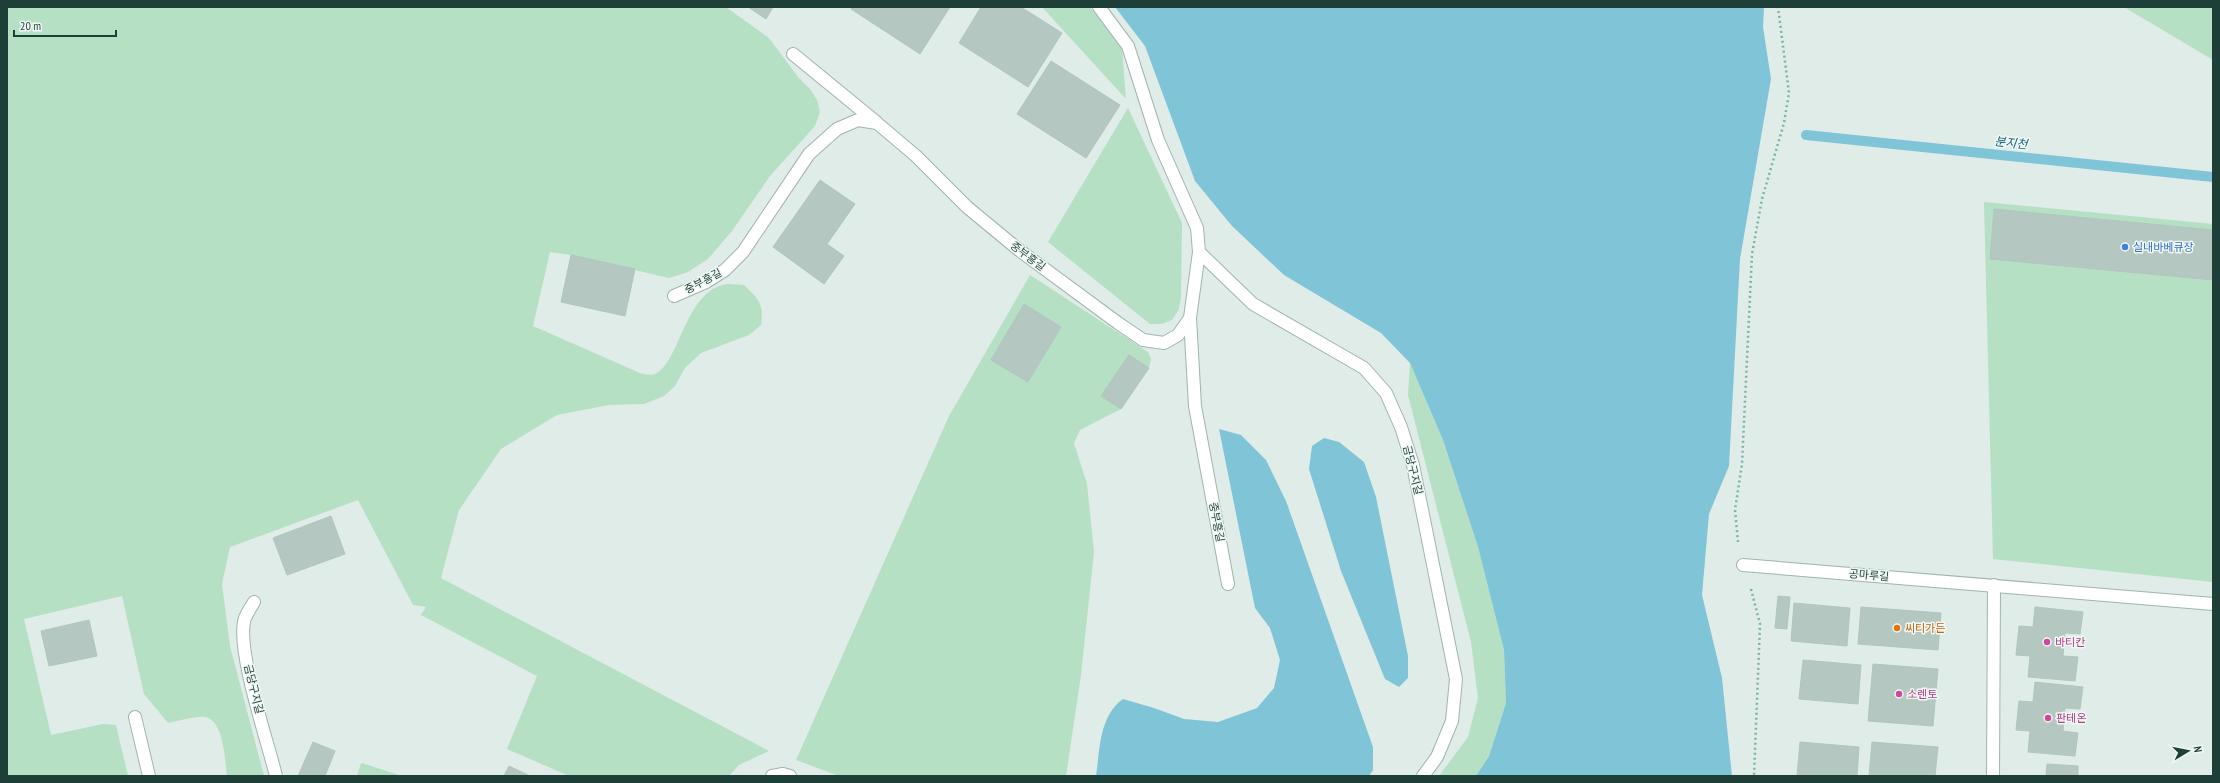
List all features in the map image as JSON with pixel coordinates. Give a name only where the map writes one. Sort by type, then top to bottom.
[{"type":"street","name":"중부흥길","points":[[1099,7],[1128,46],[1158,140],[1197,228],[1199,252],[1190,318],[1195,406],[1228,584]]},
{"type":"street","name":"중부흥길","points":[[793,54],[916,156],[978,217],[1025,254],[1143,340],[1164,343],[1178,334],[1190,318]]},
{"type":"street","name":"중부흥길","points":[[674,296],[712,278],[725,270],[743,252],[810,154],[837,129],[858,120],[877,123]]},
{"type":"street","name":"금당구지길","points":[[1199,252],[1253,304],[1364,368],[1386,393],[1401,427],[1413,465],[1450,638],[1456,679],[1452,721],[1437,757],[1423,776]]},
{"type":"street","name":"공마루길","points":[[1743,565],[2213,604]]},
{"type":"street","points":[[1993,776],[1994,585]]},
{"type":"street","name":"금당구지길","points":[[254,602],[244,619],[243,640],[253,688],[276,776]]},
{"type":"street","points":[[135,717],[149,776]]},
{"type":"street","points":[[772,776],[783,774],[790,776]]},
{"type":"path","points":[[1754,776],[1760,624],[1753,594],[1739,554],[1735,510],[1742,464],[1752,254],[1762,199],[1784,123],[1789,93],[1778,7]]},
{"type":"green space","points":[[7,7],[726,7],[769,38],[798,77],[810,89],[817,100],[820,112],[815,126],[770,176],[732,231],[708,259],[688,272],[669,278],[571,255],[550,252],[533,326],[640,373],[652,375],[661,370],[669,359],[692,313],[701,299],[713,289],[728,284],[744,285],[759,302],[762,312],[761,325],[749,335],[701,353],[685,368],[675,386],[664,396],[644,404],[609,405],[557,415],[501,449],[459,510],[441,578],[769,751],[739,765],[729,776],[569,776],[507,749],[537,676],[421,615],[426,607],[413,605],[358,500],[230,547],[222,584],[230,646],[264,776],[227,776],[220,733],[216,725],[211,720],[201,717],[168,723],[144,694],[122,596],[24,619],[51,735],[103,724],[116,725],[128,776],[7,776]]},
{"type":"green space","points":[[1042,7],[1090,7],[1122,49],[1126,99]]},
{"type":"green space","points":[[2124,7],[2213,7],[2213,60]]},
{"type":"green space","points":[[1128,108],[1182,223],[1181,297],[1179,309],[1172,320],[1162,324],[1150,324],[1048,242]]},
{"type":"green space","points":[[1984,202],[2213,224],[2213,582],[1993,559]]},
{"type":"green space","points":[[1030,275],[1148,352],[1151,359],[1149,368],[1121,409],[1080,430],[1074,443],[1087,484],[1094,552],[1081,675],[1066,776],[839,776],[796,760],[949,416]]},
{"type":"green space","points":[[1410,363],[1443,440],[1478,547],[1504,650],[1506,703],[1489,756],[1476,776],[1439,776],[1468,737],[1478,698],[1471,642],[1408,395]]},
{"type":"green space","points":[[362,763],[402,776],[357,776]]},
{"type":"water","points":[[1115,7],[1764,7],[1763,27],[1771,79],[1740,259],[1729,466],[1709,514],[1702,595],[1722,678],[1732,776],[1476,776],[1489,756],[1506,703],[1504,650],[1478,547],[1443,440],[1410,363],[1381,333],[1284,275],[1232,226],[1195,181],[1145,46]]},
{"type":"water","points":[[1219,429],[1241,435],[1266,460],[1286,501],[1373,747],[1373,770],[1369,776],[1096,776],[1100,745],[1105,724],[1115,706],[1123,699],[1184,719],[1218,722],[1257,708],[1274,688],[1280,660],[1270,628],[1255,608]]},
{"type":"water","points":[[1324,438],[1339,442],[1364,462],[1376,497],[1408,656],[1408,678],[1399,687],[1385,679],[1341,571],[1309,469],[1312,446]]},
{"type":"building","points":[[748,7],[773,7],[766,19]]},
{"type":"building","points":[[852,7],[950,7],[920,54],[851,9]]},
{"type":"building","points":[[981,7],[1021,7],[1062,33],[1028,87],[959,43]]},
{"type":"building","points":[[1051,61],[1120,105],[1086,158],[1017,114]]},
{"type":"building","points":[[820,180],[855,204],[827,244],[844,256],[824,284],[773,247]]},
{"type":"building","points":[[1994,209],[2213,230],[2213,280],[1990,259]]},
{"type":"building","points":[[571,255],[635,269],[625,316],[561,302]]},
{"type":"building","points":[[1024,304],[1061,327],[1028,382],[991,360]]},
{"type":"building","points":[[1129,355],[1149,368],[1121,409],[1101,396]]},
{"type":"building","points":[[331,516],[345,554],[287,575],[273,538]]},
{"type":"building","points":[[1778,596],[1790,597],[1787,629],[1775,628]]},
{"type":"building","points":[[1794,603],[1850,608],[1847,646],[1791,641]]},
{"type":"building","points":[[1861,607],[1941,613],[1938,650],[1858,644]]},
{"type":"building","points":[[2035,607],[2083,612],[2080,634],[2065,633],[2063,656],[2078,657],[2075,681],[2028,677],[2030,656],[2016,655],[2019,626],[2033,627]]},
{"type":"building","points":[[89,620],[97,656],[49,666],[41,631]]},
{"type":"building","points":[[1803,660],[1861,665],[1858,704],[1799,699]]},
{"type":"building","points":[[1873,664],[1938,669],[1933,726],[1868,721]]},
{"type":"building","points":[[2035,682],[2083,687],[2080,709],[2065,708],[2063,731],[2078,733],[2075,756],[2028,752],[2030,731],[2016,730],[2019,701],[2033,702]]},
{"type":"building","points":[[313,742],[335,751],[325,776],[298,776]]},
{"type":"building","points":[[1800,742],[1859,747],[1857,776],[1797,776]]},
{"type":"building","points":[[1872,742],[1938,747],[1935,776],[1869,776]]},
{"type":"building","points":[[2047,764],[2078,766],[2078,776],[2046,776]]},
{"type":"building","points":[[509,766],[530,776],[504,776]]},
{"type":"waterway","name":"분지천","points":[[1806,135],[2213,177]]},
{"type":"place","name":"실내바베큐장","points":[[2125,247]]},
{"type":"place","name":"씨티가든","points":[[1897,628]]},
{"type":"place","name":"바티칸","points":[[2047,642]]},
{"type":"place","name":"소렌토","points":[[1899,694]]},
{"type":"place","name":"판테온","points":[[2048,718]]}]
